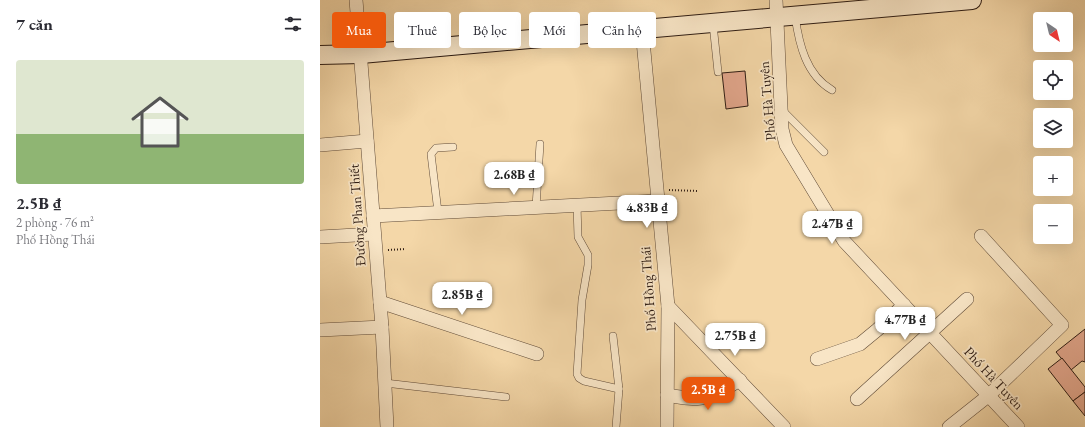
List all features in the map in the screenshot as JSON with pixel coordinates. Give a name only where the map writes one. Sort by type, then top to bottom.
[{"type":"main road","points":[[656,29],[786,17],[848,8],[972,0]]},
{"type":"main road","points":[[320,55],[361,54],[588,35]]},
{"type":"street","name":"Đường Phan Thiết","points":[[356,0],[382,327],[387,427]]},
{"type":"street","name":"Phố Hà Tuyên","points":[[776,0],[786,17],[782,110],[782,128],[786,145],[844,241],[1018,427]]},
{"type":"street","name":"Phố Hồng Thái","points":[[644,48],[656,196],[668,306],[667,427]]},
{"type":"street","points":[[320,145],[367,141]]},
{"type":"street","points":[[373,216],[577,205],[656,196]]},
{"type":"street","points":[[320,237],[374,234]]},
{"type":"street","points":[[949,427],[988,396],[1062,325],[981,236]]},
{"type":"street","points":[[858,399],[931,334],[967,299]]},
{"type":"street","points":[[380,302],[537,354]]},
{"type":"street","points":[[817,359],[860,344],[878,330],[904,305]]},
{"type":"street","points":[[668,306],[784,427]]},
{"type":"street","points":[[320,330],[382,327]]},
{"type":"street","points":[[667,395],[695,400],[709,398],[740,380]]},
{"type":"lane","points":[[786,17],[801,52],[824,86],[832,90]]},
{"type":"lane","points":[[713,23],[718,72]]},
{"type":"lane","points":[[782,110],[824,152]]},
{"type":"lane","points":[[536,207],[540,144]]},
{"type":"lane","points":[[438,212],[431,154],[436,148],[453,147]]},
{"type":"lane","points":[[577,205],[578,237],[588,255],[588,265],[582,300],[577,374],[579,378],[584,381],[619,389]]},
{"type":"lane","points":[[613,336],[619,389],[616,427]]},
{"type":"lane","points":[[385,383],[506,397]]},
{"type":"path","points":[[656,196],[698,191]]},
{"type":"path","points":[[375,250],[406,249]]},
{"type":"building","points":[[745,71],[748,106],[726,109],[722,73]]},
{"type":"building","points":[[1085,329],[1085,362],[1082,361],[1071,370],[1056,352]]},
{"type":"building","points":[[1062,358],[1085,387],[1085,392],[1073,401],[1048,369]]},
{"type":"building","points":[[1085,392],[1085,416],[1073,401]]}]
